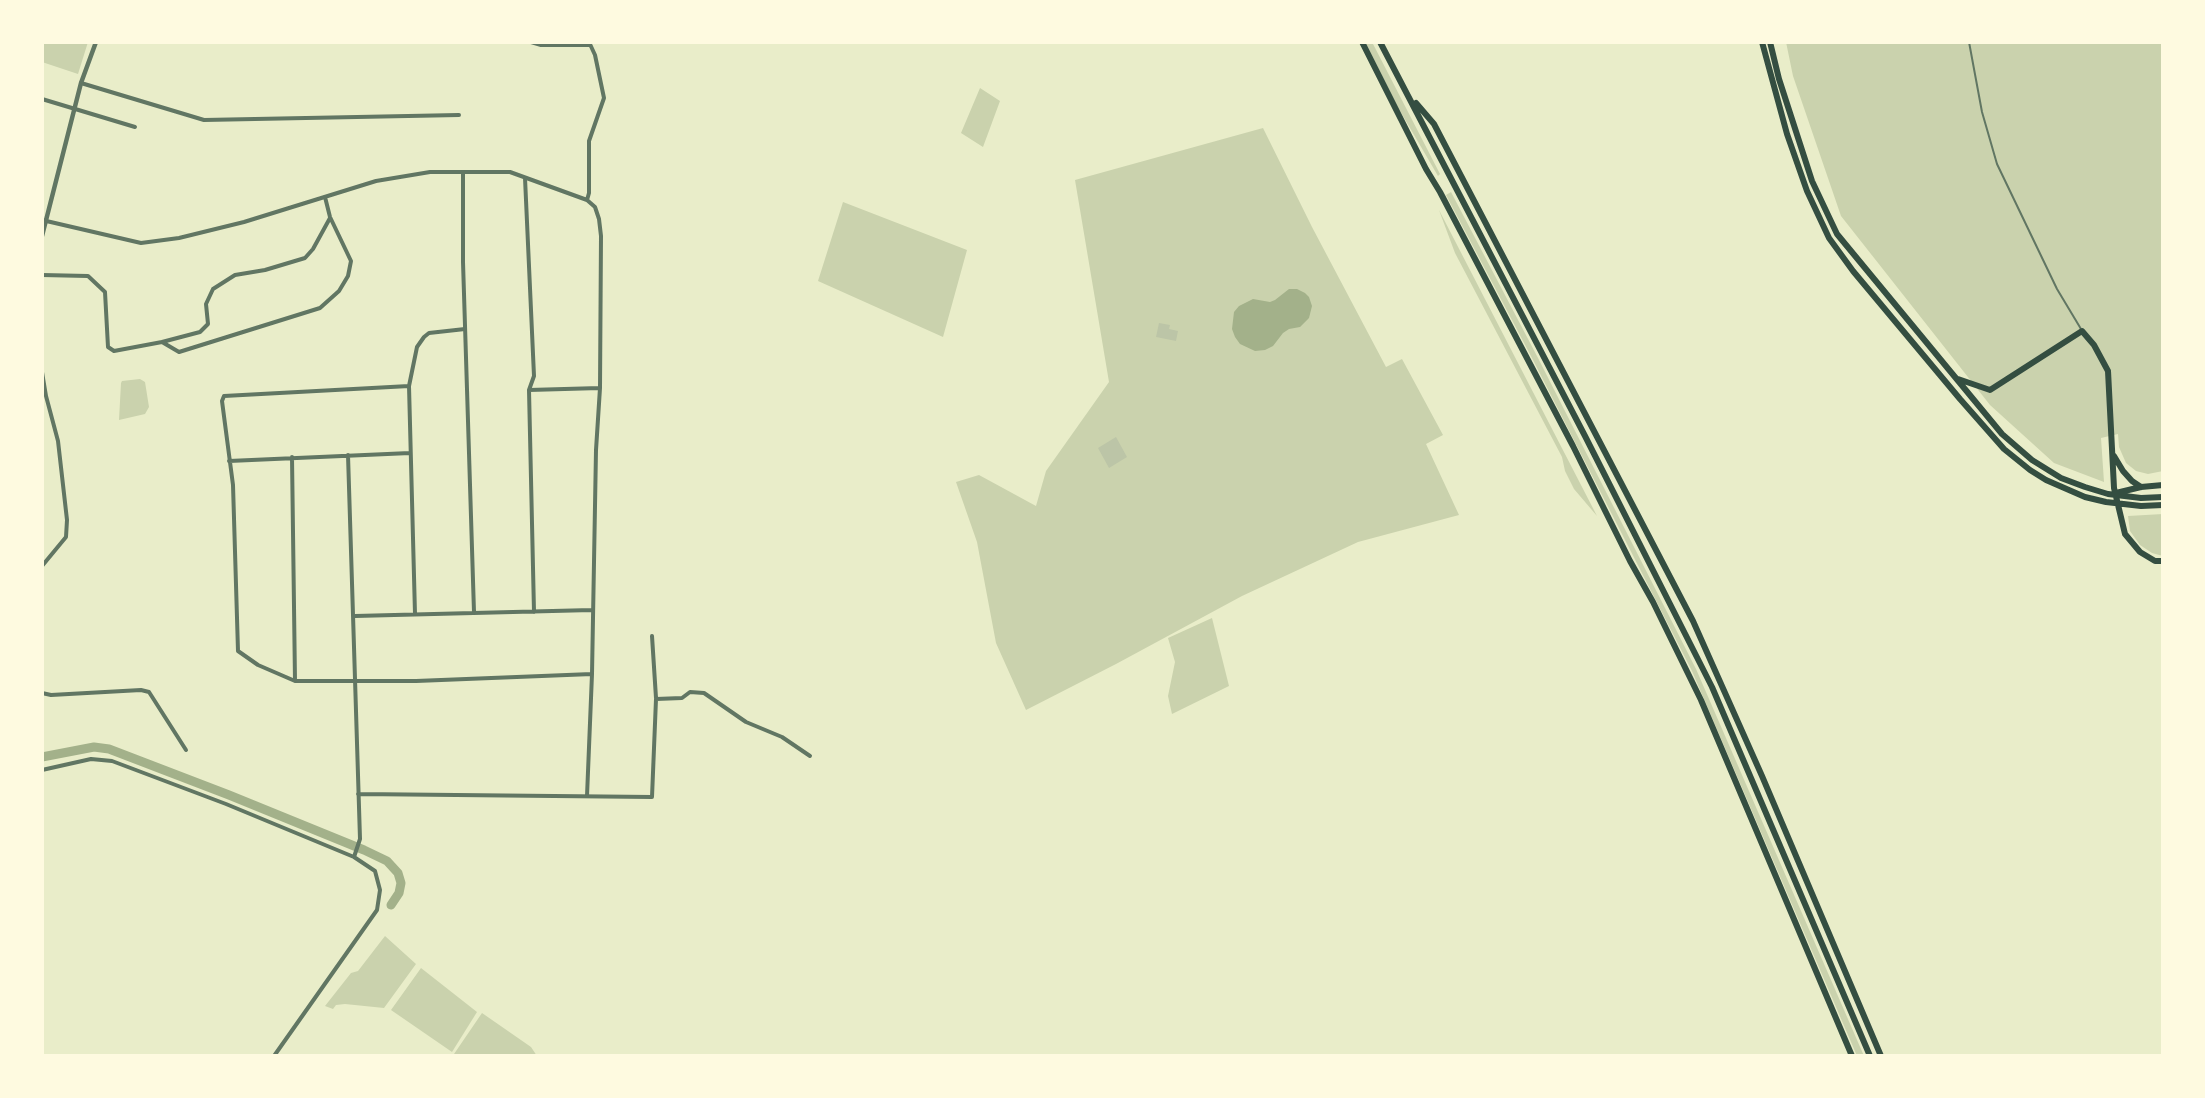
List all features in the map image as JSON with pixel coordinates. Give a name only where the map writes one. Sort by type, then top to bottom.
[{"type":"main road","points":[[1362,42],[1426,169],[1573,446],[1701,700],[1852,1056]]},
{"type":"main road","points":[[1380,42],[1712,687],[1870,1056]]},
{"type":"main road","points":[[1762,42],[1786,134],[1807,191],[1828,238],[1960,399],[2004,449],[2046,480],[2085,497],[2106,502],[2141,506],[2163,505]]},
{"type":"main road","points":[[1770,42],[1779,79],[1812,181],[1837,234],[2002,434],[2032,460],[2085,488],[2108,494],[2141,498],[2163,497]]},
{"type":"main road","points":[[1407,92],[1434,124],[1693,621],[1762,776],[1881,1056]]},
{"type":"main road","points":[[1440,192],[1455,184]]},
{"type":"main road","points":[[1955,378],[1990,390],[2082,331],[2094,345],[2108,371],[2112,450],[2119,514],[2125,534],[2140,552],[2155,561],[2163,561]]},
{"type":"main road","points":[[2112,450],[2117,464],[2132,481],[2141,487]]},
{"type":"main road","points":[[2118,490],[2163,485]]},
{"type":"street","points":[[42,236],[44,220],[81,82],[96,42]]},
{"type":"street","points":[[531,42],[541,45],[589,44],[595,55],[604,98],[588,141],[589,192],[587,200]]},
{"type":"street","points":[[81,82],[204,120],[459,115]]},
{"type":"street","points":[[42,99],[135,127]]},
{"type":"street","points":[[44,220],[141,243],[179,238],[244,222],[376,181],[430,172],[510,172],[587,200],[595,207],[600,227],[600,388],[596,450],[592,674],[587,796]]},
{"type":"street","points":[[463,172],[465,329],[474,612]]},
{"type":"street","points":[[525,178],[534,376],[530,390],[534,612]]},
{"type":"street","points":[[162,342],[178,352],[320,308],[339,291],[348,276],[351,261],[330,217],[325,197]]},
{"type":"street","points":[[42,275],[88,276],[105,292],[108,347],[114,351],[162,342],[200,332],[208,324],[206,304],[213,289],[235,276],[305,258],[313,249],[330,217]]},
{"type":"street","points":[[415,614],[409,386],[417,347],[424,337],[429,333],[465,329]]},
{"type":"street","points":[[42,372],[45,396],[58,441],[67,520],[66,537],[42,566]]},
{"type":"street","points":[[409,386],[224,396],[222,401],[233,485],[238,651],[258,665],[295,681],[356,682],[592,674]]},
{"type":"street","points":[[530,390],[600,388]]},
{"type":"street","points":[[229,461],[410,453]]},
{"type":"street","points":[[348,455],[360,839],[354,857]]},
{"type":"street","points":[[292,457],[295,681]]},
{"type":"street","points":[[354,616],[592,610]]},
{"type":"street","points":[[358,794],[652,796],[656,699],[652,636]]},
{"type":"street","points":[[42,693],[51,695],[141,690],[149,692],[186,750]]},
{"type":"street","points":[[656,699],[682,698],[690,692],[704,693],[746,722],[783,737],[810,756]]},
{"type":"street","points":[[42,770],[91,759],[112,761],[226,804],[354,857],[375,871],[380,890],[377,910],[274,1056]]},
{"type":"lane","points":[[1969,42],[1982,112],[1997,164],[2057,289],[2082,331]]},
{"type":"shaded area","points":[[42,42],[88,42],[78,74],[42,62]]},
{"type":"shaded area","points":[[1365,42],[1372,42],[1440,174],[1438,176],[1396,104]]},
{"type":"shaded area","points":[[1786,42],[2163,42],[2163,471],[2148,474],[2136,471],[2126,463],[2119,447],[2118,434],[2101,438],[2104,482],[2054,463],[1990,405],[1841,216],[1793,76]]},
{"type":"shaded area","points":[[980,88],[1000,101],[983,147],[961,133]]},
{"type":"shaded area","points":[[1263,128],[1386,367],[1402,359],[1443,435],[1426,444],[1459,515],[1358,542],[1242,596],[1026,710],[996,643],[977,542],[956,482],[979,475],[1036,506],[1046,471],[1109,382],[1075,180]]},
{"type":"shaded area","points":[[1451,192],[1696,669],[1864,1056],[1857,1056],[1692,671],[1446,195]]},
{"type":"shaded area","points":[[843,202],[967,250],[943,337],[818,281]]},
{"type":"shaded area","points":[[1439,210],[1597,516],[1574,489],[1565,471],[1562,457],[1455,253]]},
{"type":"shaded area","points":[[1289,289],[1297,289],[1309,297],[1312,306],[1309,318],[1300,327],[1283,333],[1273,346],[1265,350],[1255,351],[1240,344],[1232,329],[1234,312],[1239,306],[1253,299],[1270,302]]},
{"type":"shaded area","points":[[140,379],[145,382],[149,407],[145,414],[119,420],[122,381]]},
{"type":"shaded area","points":[[2163,514],[2163,556],[2152,553],[2140,545],[2130,531],[2128,516]]},
{"type":"shaded area","points":[[1212,618],[1229,686],[1172,714],[1168,696],[1175,662],[1168,638]]},
{"type":"shaded area","points":[[385,936],[416,964],[384,1008],[345,1004],[336,1005],[333,1009],[325,1006],[351,973],[358,971]]},
{"type":"shaded area","points":[[421,968],[477,1012],[452,1052],[391,1010]]},
{"type":"shaded area","points":[[482,1013],[531,1047],[537,1056],[458,1056],[454,1054]]},
{"type":"building","points":[[1159,323],[1170,325],[1169,329],[1178,331],[1176,341],[1156,337]]},
{"type":"building","points":[[1116,437],[1127,457],[1109,468],[1098,448]]},
{"type":"waterway","points":[[42,757],[94,747],[109,749],[364,850],[387,861],[398,873],[401,883],[399,893],[391,905]]}]
